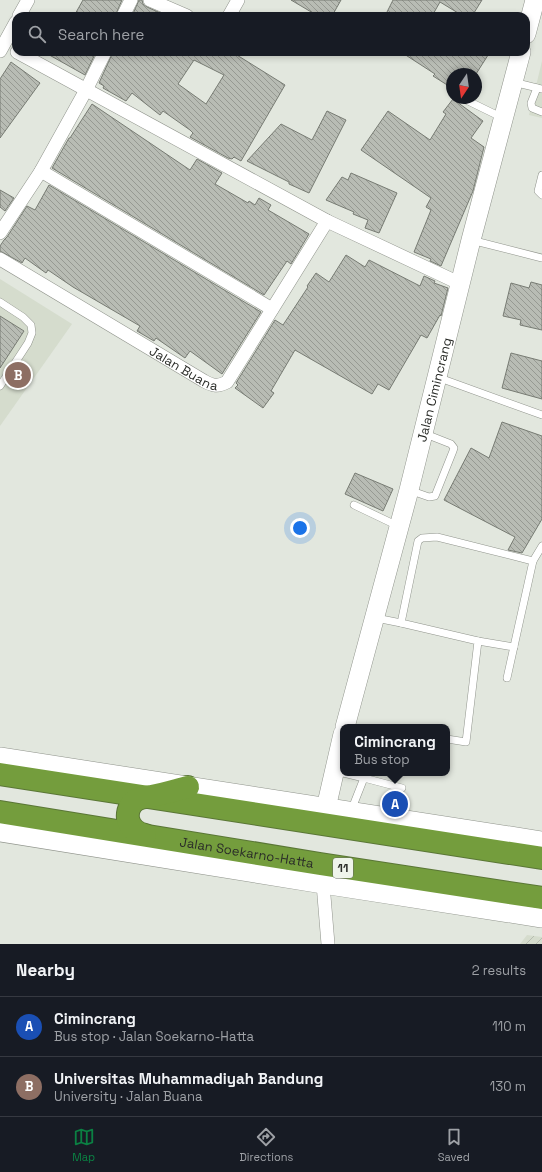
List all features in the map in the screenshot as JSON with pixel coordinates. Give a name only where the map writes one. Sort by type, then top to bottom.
[{"type":"highway","points":[[0,774],[542,858]]},
{"type":"highway","points":[[145,835],[138,833],[129,823],[129,810],[132,804],[143,797],[150,797],[188,787]]},
{"type":"highway","name":"Jalan Soekarno-Hatta","points":[[0,812],[542,898]]},
{"type":"main road","points":[[530,19],[535,0]]},
{"type":"main road","name":"Jalan Cimincrang","points":[[346,724],[398,526],[409,490],[471,240],[520,56]]},
{"type":"main road","points":[[326,808],[340,746]]},
{"type":"main road","points":[[0,757],[462,830],[542,841]]},
{"type":"main road","points":[[439,841],[462,830]]},
{"type":"main road","name":"Jalan Soekarno-Hatta","points":[[0,832],[542,918]]},
{"type":"street","points":[[21,12],[28,0]]},
{"type":"street","points":[[125,12],[131,0]]},
{"type":"street","points":[[150,0],[178,12]]},
{"type":"street","points":[[231,12],[238,0]]},
{"type":"street","points":[[12,28],[1,46],[12,50]]},
{"type":"street","points":[[24,56],[327,221],[461,284]]},
{"type":"street","points":[[0,234],[41,171],[103,56]]},
{"type":"street","points":[[41,171],[272,309]]},
{"type":"street","name":"Jalan Buana","points":[[0,259],[212,386],[222,385],[227,382],[327,221]]},
{"type":"street","points":[[323,884],[328,944]]},
{"type":"lane","points":[[513,82],[539,89],[531,103],[532,108],[542,112]]},
{"type":"lane","points":[[474,104],[503,118]]},
{"type":"lane","points":[[542,175],[538,191],[542,195]]},
{"type":"lane","points":[[471,240],[542,258]]},
{"type":"lane","points":[[0,302],[23,317],[30,325],[32,333],[28,343],[0,386]]},
{"type":"lane","points":[[437,377],[542,415]]},
{"type":"lane","points":[[409,490],[429,497],[436,496],[454,448],[451,444],[423,433]]},
{"type":"lane","points":[[354,505],[398,526]]},
{"type":"lane","points":[[401,623],[418,542],[422,538],[437,537],[533,561]]},
{"type":"lane","points":[[507,678],[533,561],[542,546]]},
{"type":"lane","points":[[374,618],[478,641],[514,646]]},
{"type":"lane","points":[[450,739],[466,742],[478,641]]},
{"type":"lane","points":[[334,771],[340,772]]},
{"type":"lane","points":[[355,776],[402,788]]},
{"type":"lane","points":[[351,812],[364,778]]},
{"type":"shaded area","points":[[542,61],[542,118],[529,115]]},
{"type":"shaded area","points":[[0,279],[72,324],[0,426]]},
{"type":"shaded area","points":[[527,935],[542,937],[542,944],[520,944]]},
{"type":"building","points":[[83,0],[122,0],[117,12],[76,12]]},
{"type":"building","points":[[139,0],[142,0],[143,4],[147,7],[158,12],[134,12]]},
{"type":"building","points":[[291,0],[341,0],[334,12],[311,12]]},
{"type":"building","points":[[393,0],[482,0],[474,12],[456,12],[440,2],[434,12],[387,12]]},
{"type":"building","points":[[51,56],[94,56],[85,75]]},
{"type":"building","points":[[111,56],[238,56],[285,85],[241,161],[234,157],[232,159],[228,158],[190,137],[193,133],[190,130],[163,111],[160,115],[132,93],[126,101],[103,88],[104,86],[99,83]],"holes":[[[194,60],[224,75],[206,104],[178,84]]]},
{"type":"building","points":[[407,56],[487,56],[480,68],[446,68],[446,84],[433,76],[435,74]]},
{"type":"building","points":[[11,62],[40,83],[0,138],[0,79]]},
{"type":"building","points":[[92,104],[190,170],[197,159],[222,173],[215,184],[248,203],[249,201],[255,205],[259,198],[271,205],[268,210],[309,234],[291,264],[287,261],[264,295],[52,168],[69,138]]},
{"type":"building","points":[[449,104],[460,104],[483,121],[471,138],[484,147],[473,191],[441,266],[430,261],[431,259],[414,252],[431,210],[426,207],[431,198],[361,150],[388,111],[430,140],[446,114],[443,112]]},
{"type":"building","points":[[327,111],[346,120],[309,193],[247,161],[281,124],[312,140]]},
{"type":"building","points":[[351,173],[397,193],[379,233],[365,228],[368,220],[353,214],[354,212],[326,200],[342,177],[348,180]]},
{"type":"building","points":[[49,185],[261,312],[222,374],[190,351],[185,358],[156,338],[154,341],[137,331],[140,326],[73,287],[48,270],[46,273],[25,258],[22,263],[0,251],[0,246],[27,206],[35,210]]},
{"type":"building","points":[[0,190],[14,198],[5,211],[0,207]]},
{"type":"building","points":[[346,255],[365,267],[369,260],[420,286],[424,276],[435,281],[434,283],[448,288],[441,316],[440,315],[427,338],[421,335],[389,390],[378,384],[372,394],[295,350],[271,391],[274,393],[263,408],[235,388],[238,385],[236,383],[275,320],[283,325],[316,273],[329,282]]},
{"type":"building","points":[[531,282],[542,285],[542,330],[520,325],[521,320],[503,316],[511,283],[529,288]]},
{"type":"building","points":[[0,316],[24,331],[0,368]]},
{"type":"building","points":[[511,353],[542,361],[542,399],[502,388]]},
{"type":"building","points":[[502,422],[542,436],[542,519],[522,553],[508,550],[515,537],[444,500],[471,448],[489,458]]},
{"type":"building","points":[[355,473],[393,489],[383,511],[345,494]]},
{"type":"place","name":"Universitas Muhammadiyah Bandung","points":[[18,375]]},
{"type":"place","name":"Cimincrang","points":[[395,804]]}]
